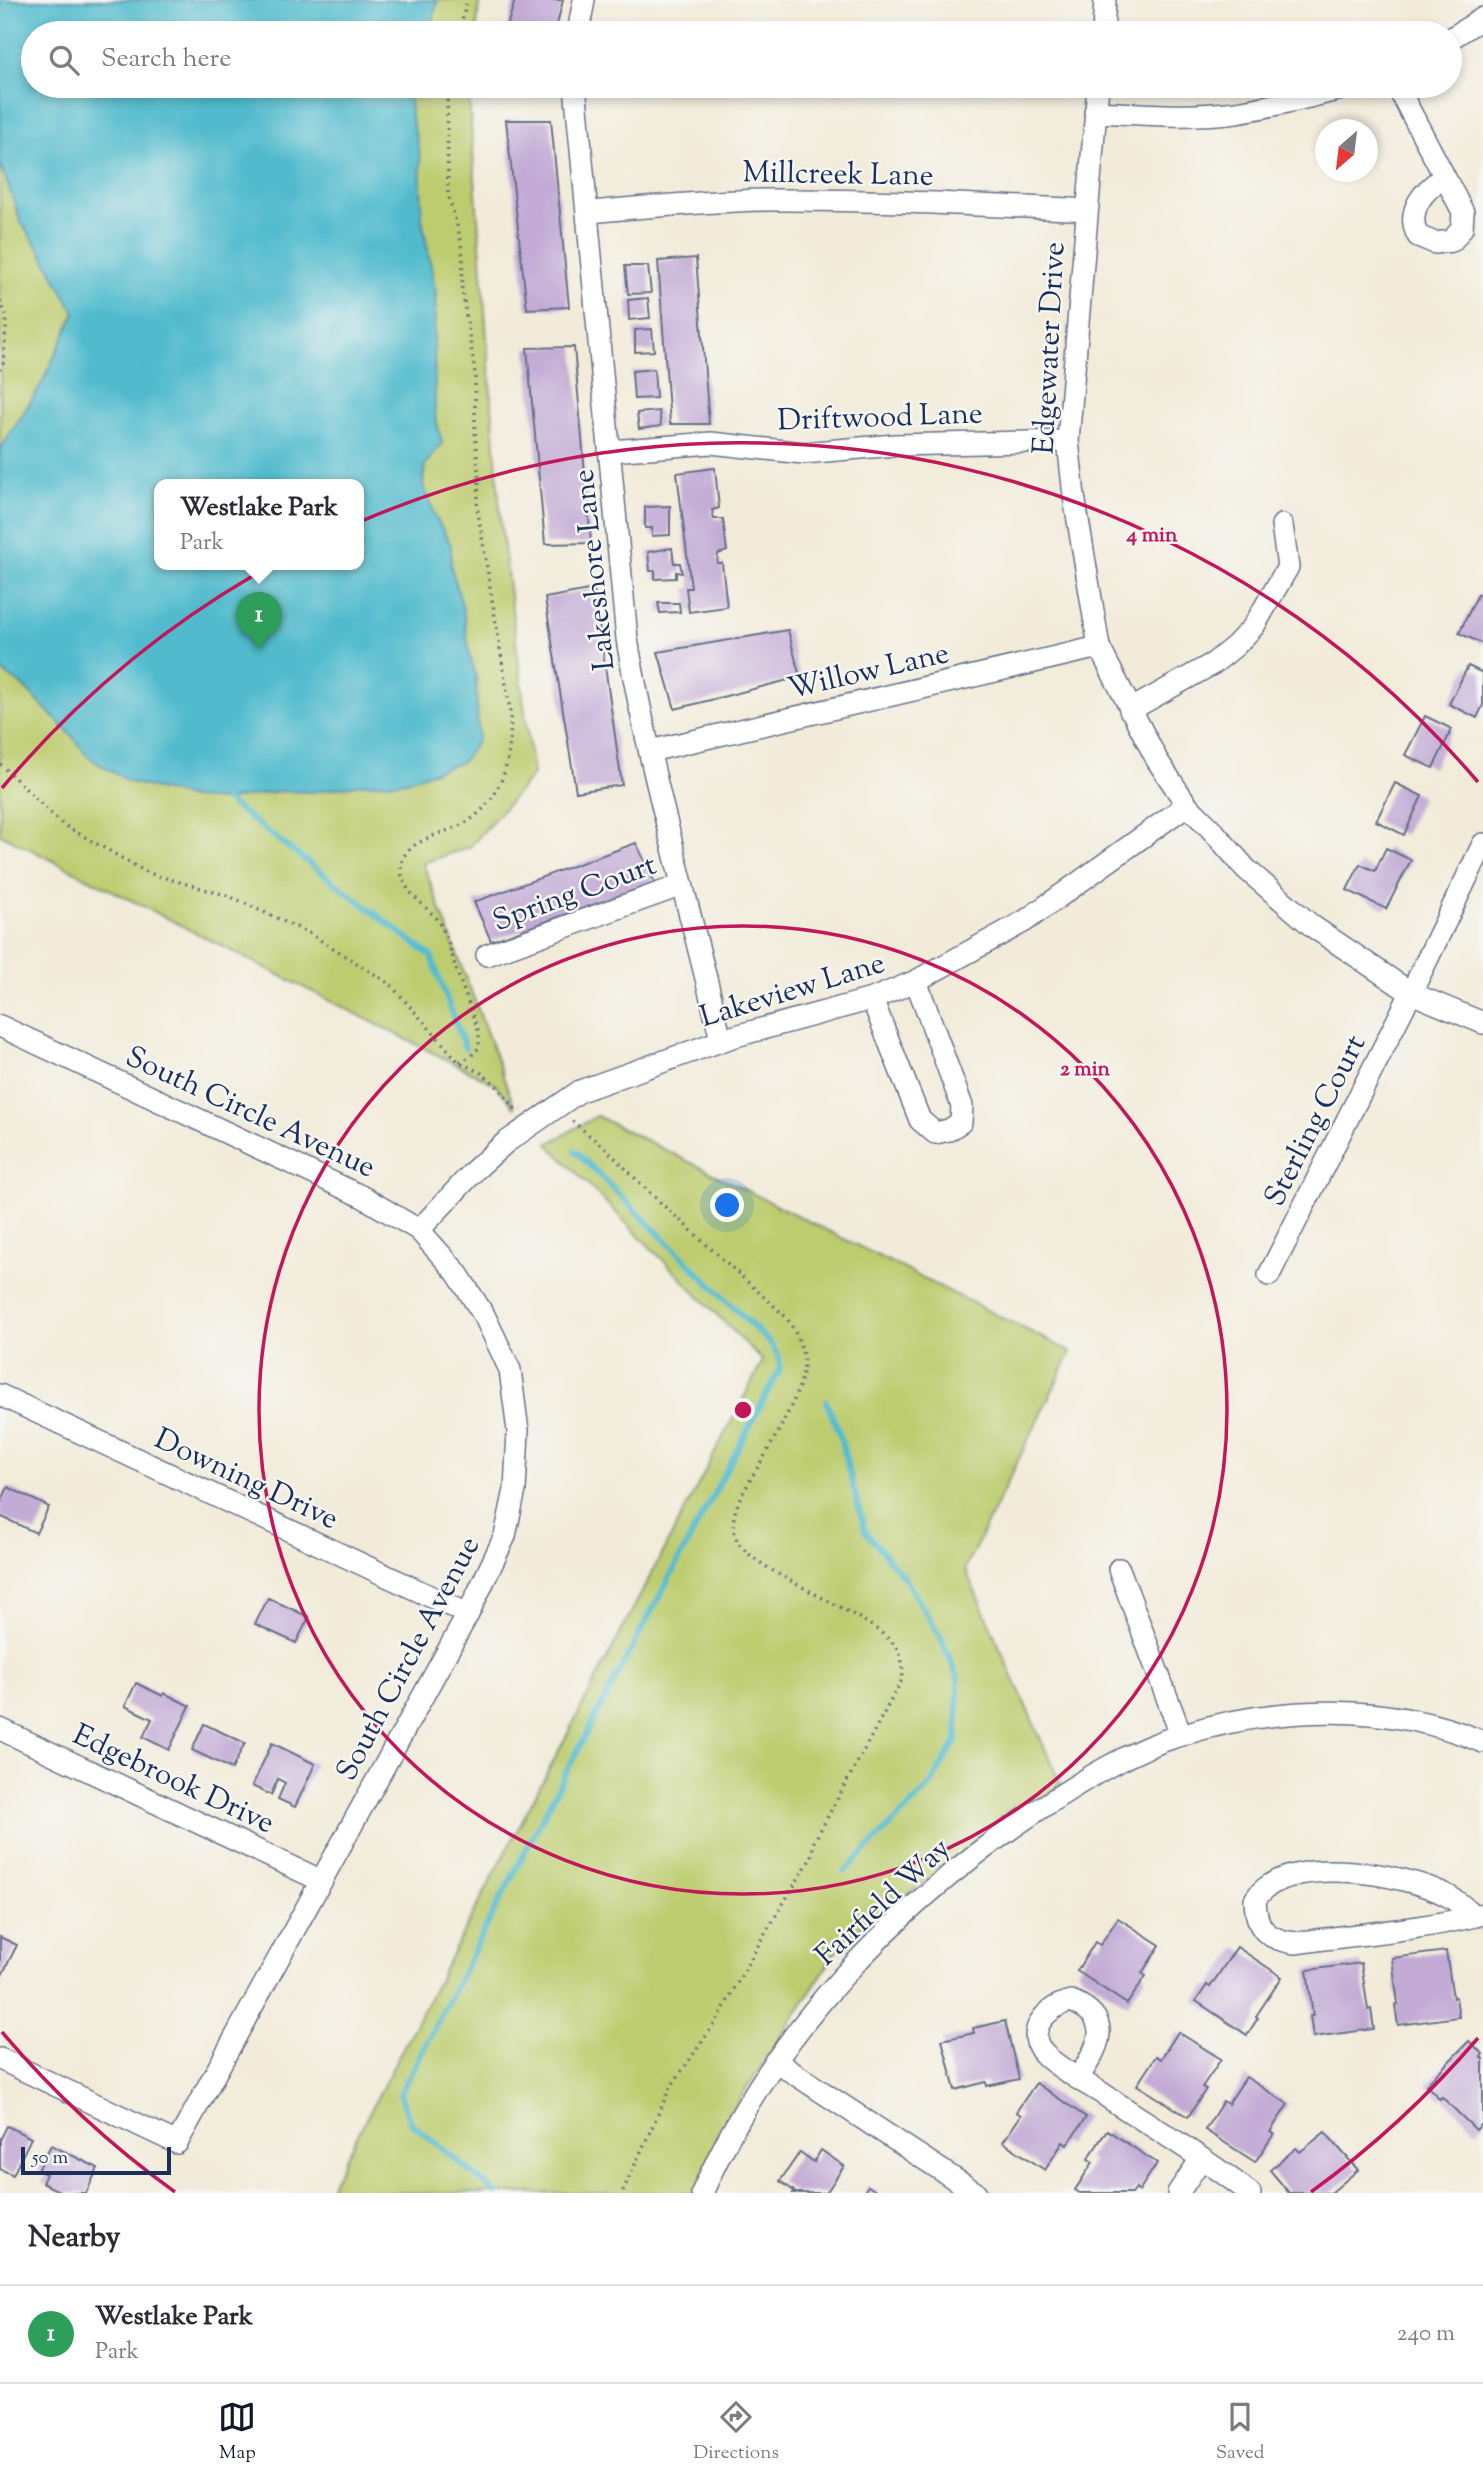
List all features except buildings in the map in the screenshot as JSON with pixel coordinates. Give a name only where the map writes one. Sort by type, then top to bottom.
[{"type":"street","points":[[580,21],[584,0]]},
{"type":"street","points":[[1104,21],[1105,0]]},
{"type":"street","points":[[1462,31],[1483,18]]},
{"type":"street","name":"Lakeshore Lane","points":[[576,98],[589,212],[587,228],[611,451],[610,469],[627,639],[638,707],[721,1040]]},
{"type":"street","name":"Edgewater Drive","points":[[1097,98],[1069,441],[1074,496],[1099,648],[1157,760],[1188,805],[1246,869],[1312,926],[1411,993],[1483,1023]]},
{"type":"street","points":[[1095,112],[1183,115],[1235,112],[1308,98]]},
{"type":"street","points":[[1403,98],[1444,177]]},
{"type":"street","name":"Millcreek Lane","points":[[589,212],[763,200],[881,200],[1086,210]]},
{"type":"street","name":"Driftwood Lane","points":[[611,451],[711,443],[803,453],[895,445],[1069,441]]},
{"type":"street","points":[[1130,710],[1214,663],[1254,626],[1288,567],[1282,525]]},
{"type":"street","name":"Willow Lane","points":[[650,751],[1099,648]]},
{"type":"street","name":"Lakeview Lane","points":[[419,1230],[475,1170],[505,1143],[580,1091],[721,1040],[872,999],[916,981],[1025,921],[1188,805]]},
{"type":"street","name":"Sterling Court","points":[[1269,1275],[1483,844]]},
{"type":"street","name":"Spring Court","points":[[486,955],[682,885]]},
{"type":"street","points":[[872,999],[920,1120],[935,1133],[949,1130],[961,1122],[962,1106],[916,981]]},
{"type":"street","name":"South Circle Avenue","points":[[0,1026],[363,1197],[419,1230],[457,1273],[485,1317],[510,1370],[518,1431],[515,1490],[505,1536],[468,1614],[177,2143],[0,2059]]},
{"type":"street","name":"Downing Drive","points":[[0,1395],[468,1614]]},
{"type":"street","points":[[1119,1569],[1181,1735]]},
{"type":"street","name":"Fairfield Way","points":[[702,2193],[775,2061],[854,1963],[928,1892],[970,1857],[1065,1793],[1111,1766],[1181,1735],[1270,1714],[1332,1713],[1407,1720],[1483,1742]]},
{"type":"street","name":"Edgebrook Drive","points":[[0,1729],[322,1881]]},
{"type":"street","points":[[1354,1871],[1426,1886],[1451,1897],[1478,1915],[1425,1926],[1295,1942],[1279,1941],[1268,1935],[1259,1925],[1255,1900],[1261,1890],[1272,1881],[1319,1872],[1354,1871]]},
{"type":"street","points":[[775,2061],[976,2193]]},
{"type":"street","points":[[1079,2078],[1250,2193]]},
{"type":"street","points":[[1178,2193],[1201,2159]]},
{"type":"path","points":[[462,21],[467,0]]},
{"type":"path","points":[[447,98],[448,194],[460,236],[463,258],[462,288],[475,373],[474,430],[479,483],[477,506],[510,710],[512,741],[507,770],[493,795],[474,818],[447,833],[417,842],[409,850],[401,868],[404,885],[432,912],[442,929],[479,1033],[479,1048],[470,1057],[459,1062]]},
{"type":"path","points":[[0,301],[7,317],[3,365],[0,370]]},
{"type":"path","points":[[0,764],[62,824],[148,873],[229,896],[309,933],[390,984],[459,1062],[495,1084],[515,1108],[568,1117],[587,1133],[787,1318],[797,1335],[804,1362],[800,1384],[740,1498],[733,1518],[735,1537],[744,1550],[764,1565],[875,1629],[897,1648],[902,1662],[903,1678],[814,1842],[811,1858],[717,2020],[670,2088],[622,2193]]},
{"type":"green space","points":[[0,0],[480,0],[477,21],[21,21],[21,98],[469,98],[501,525],[533,775],[470,847],[423,863],[515,1108],[495,1084],[0,834]]},
{"type":"green space","points":[[597,1116],[1071,1352],[965,1569],[1061,1785],[845,1939],[724,2123],[696,2193],[327,2193],[763,1361],[548,1144]]},
{"type":"water","points":[[0,0],[437,0],[433,21],[21,21],[21,98],[410,98],[420,154],[422,219],[436,294],[435,415],[442,443],[425,465],[423,484],[436,518],[451,545],[451,567],[463,609],[470,657],[476,676],[478,740],[462,762],[403,782],[363,784],[312,792],[279,791],[226,800],[192,798],[130,782],[89,758],[73,737],[23,686],[0,670],[0,450],[41,385],[75,313],[21,222],[0,163]]},
{"type":"waterway","points":[[225,793],[226,800],[431,956],[465,1048]]},
{"type":"waterway","points":[[496,2193],[410,2122],[400,2094],[563,1778],[780,1369],[779,1357],[770,1343],[575,1151]]},
{"type":"waterway","points":[[826,1402],[838,1429],[865,1531],[906,1580],[940,1636],[958,1678],[957,1739],[929,1787],[844,1872]]},
{"type":"place","name":"Westlake Park","points":[[259,650]]}]
